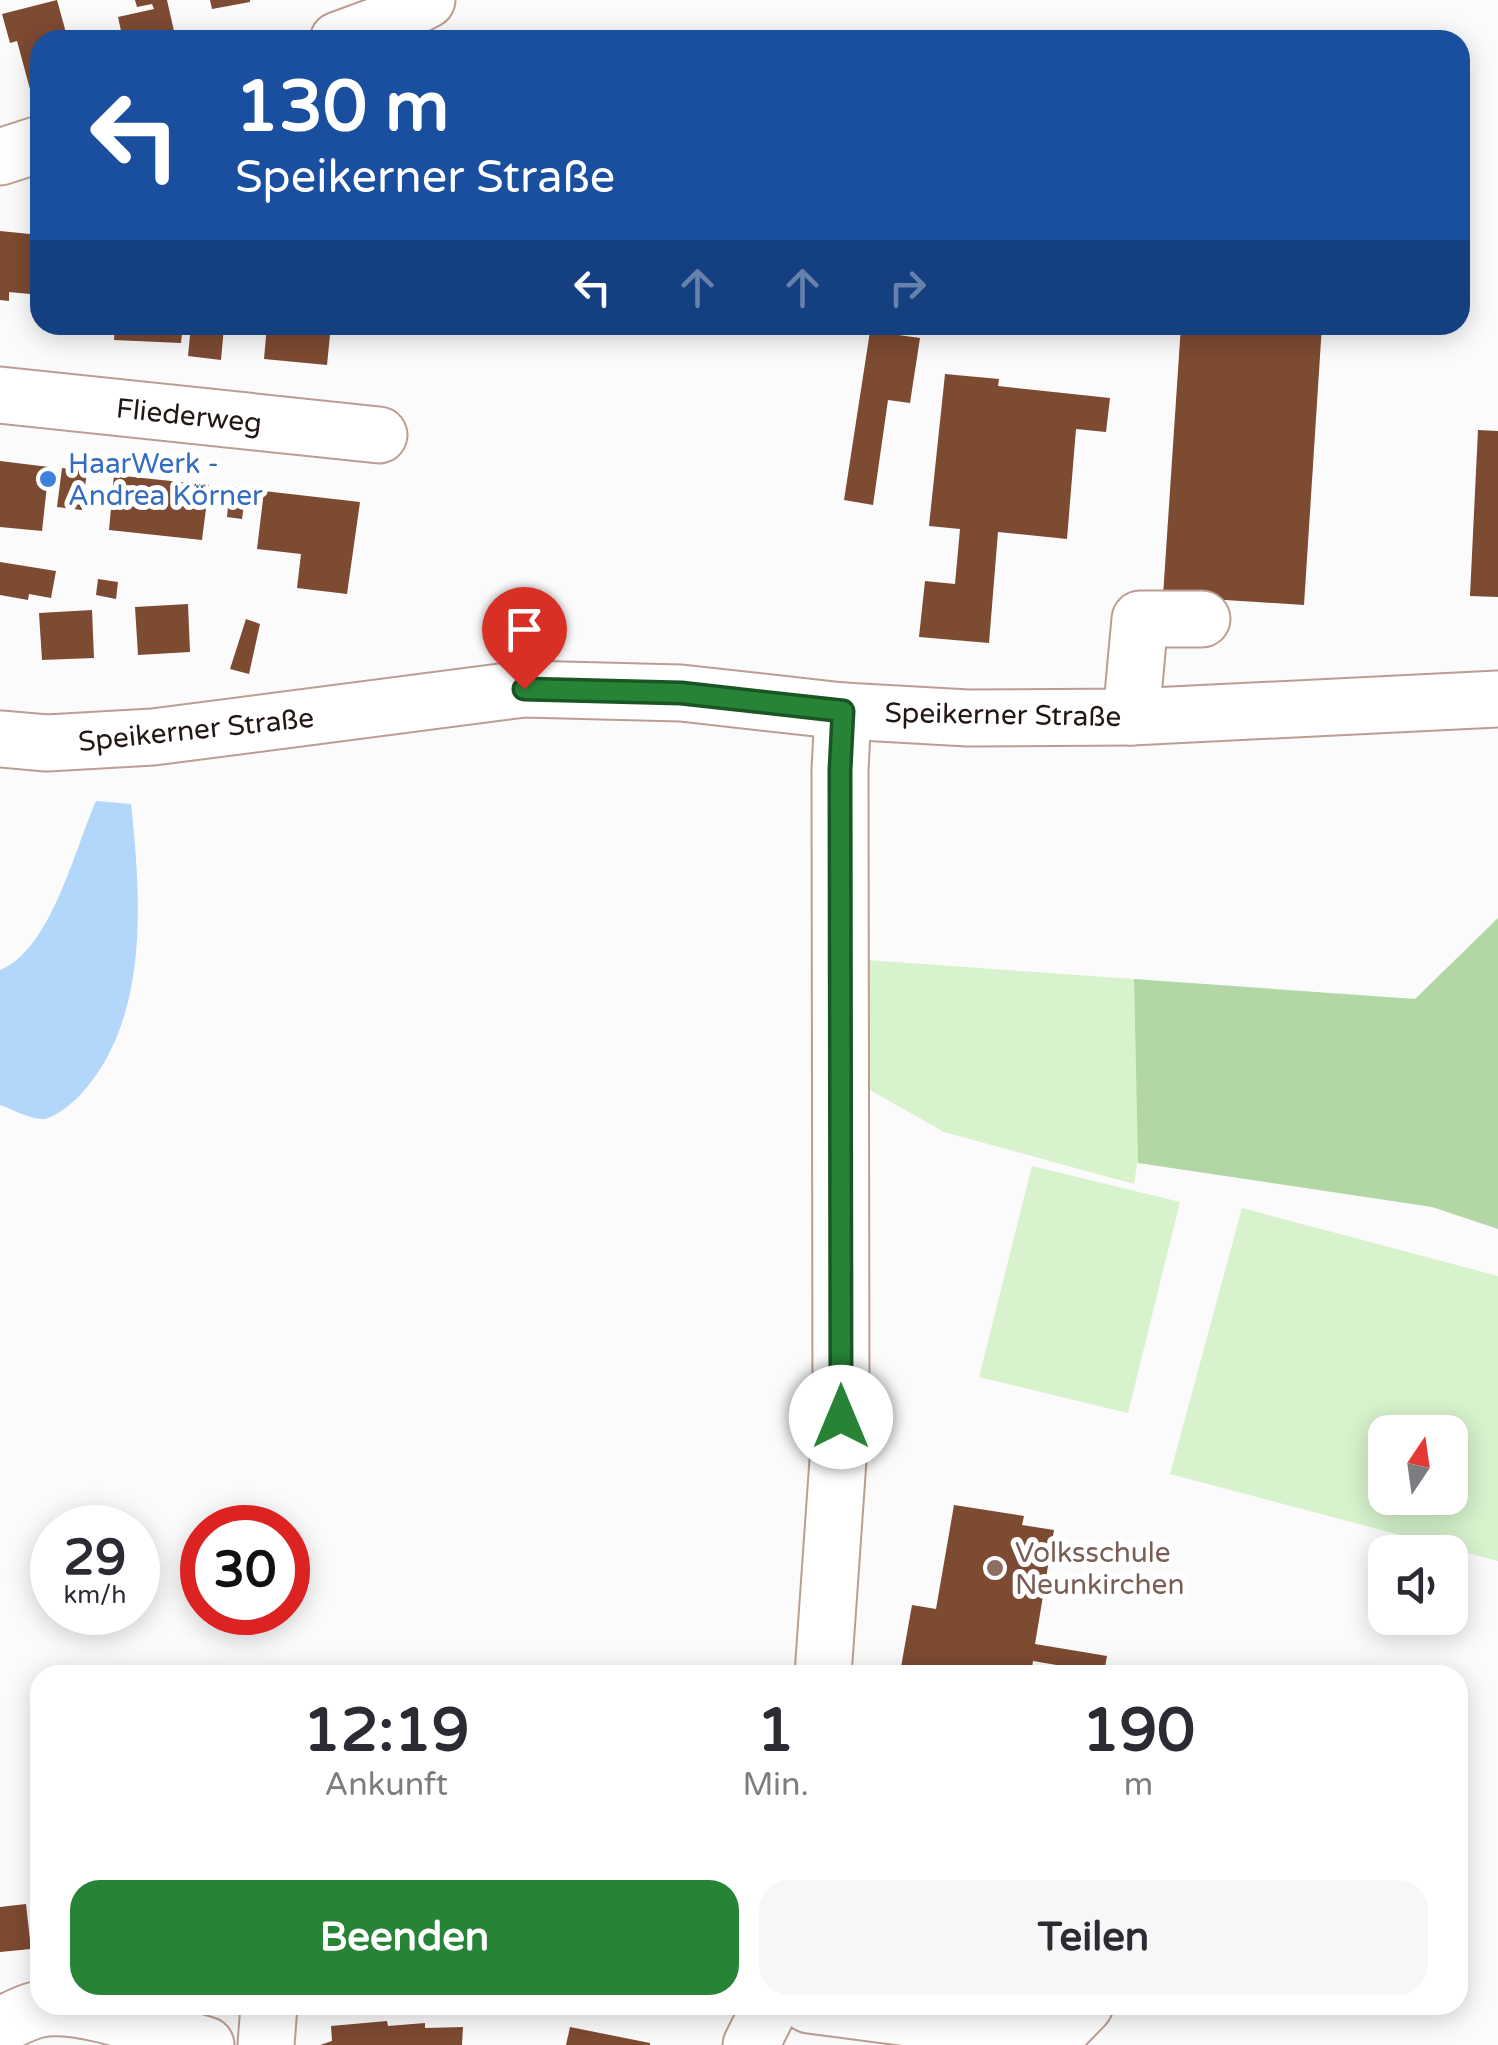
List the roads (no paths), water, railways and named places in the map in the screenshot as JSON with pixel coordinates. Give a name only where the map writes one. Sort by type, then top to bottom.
[{"type":"street","points":[[365,30],[427,0]]},
{"type":"street","points":[[0,157],[30,147]]},
{"type":"street","name":"Fliederweg","points":[[0,395],[379,435]]},
{"type":"street","points":[[1130,716],[1140,619],[1202,618]]},
{"type":"street","name":"Speikerner Straße","points":[[0,738],[47,742],[153,737],[524,689],[681,693],[843,711],[968,718],[1130,716],[1484,699]]},
{"type":"street","points":[[824,1665],[841,1417],[843,711]]},
{"type":"street","points":[[5,2021],[30,2011]]},
{"type":"street","points":[[105,2015],[206,2045]]},
{"type":"street","points":[[266,2045],[268,2015]]},
{"type":"street","points":[[752,2045],[766,2015]]},
{"type":"street","points":[[886,2015],[1054,2037],[1075,2015]]},
{"type":"water","points":[[96,801],[131,804],[138,917],[130,993],[120,1029],[104,1063],[74,1101],[54,1115],[39,1119],[0,1105],[0,970],[34,942],[47,920]]},
{"type":"place","name":"HaarWerk - Andrea Körner","points":[[48,479]]},
{"type":"place","name":"Volksschule Neunkirchen","points":[[995,1568]]}]
